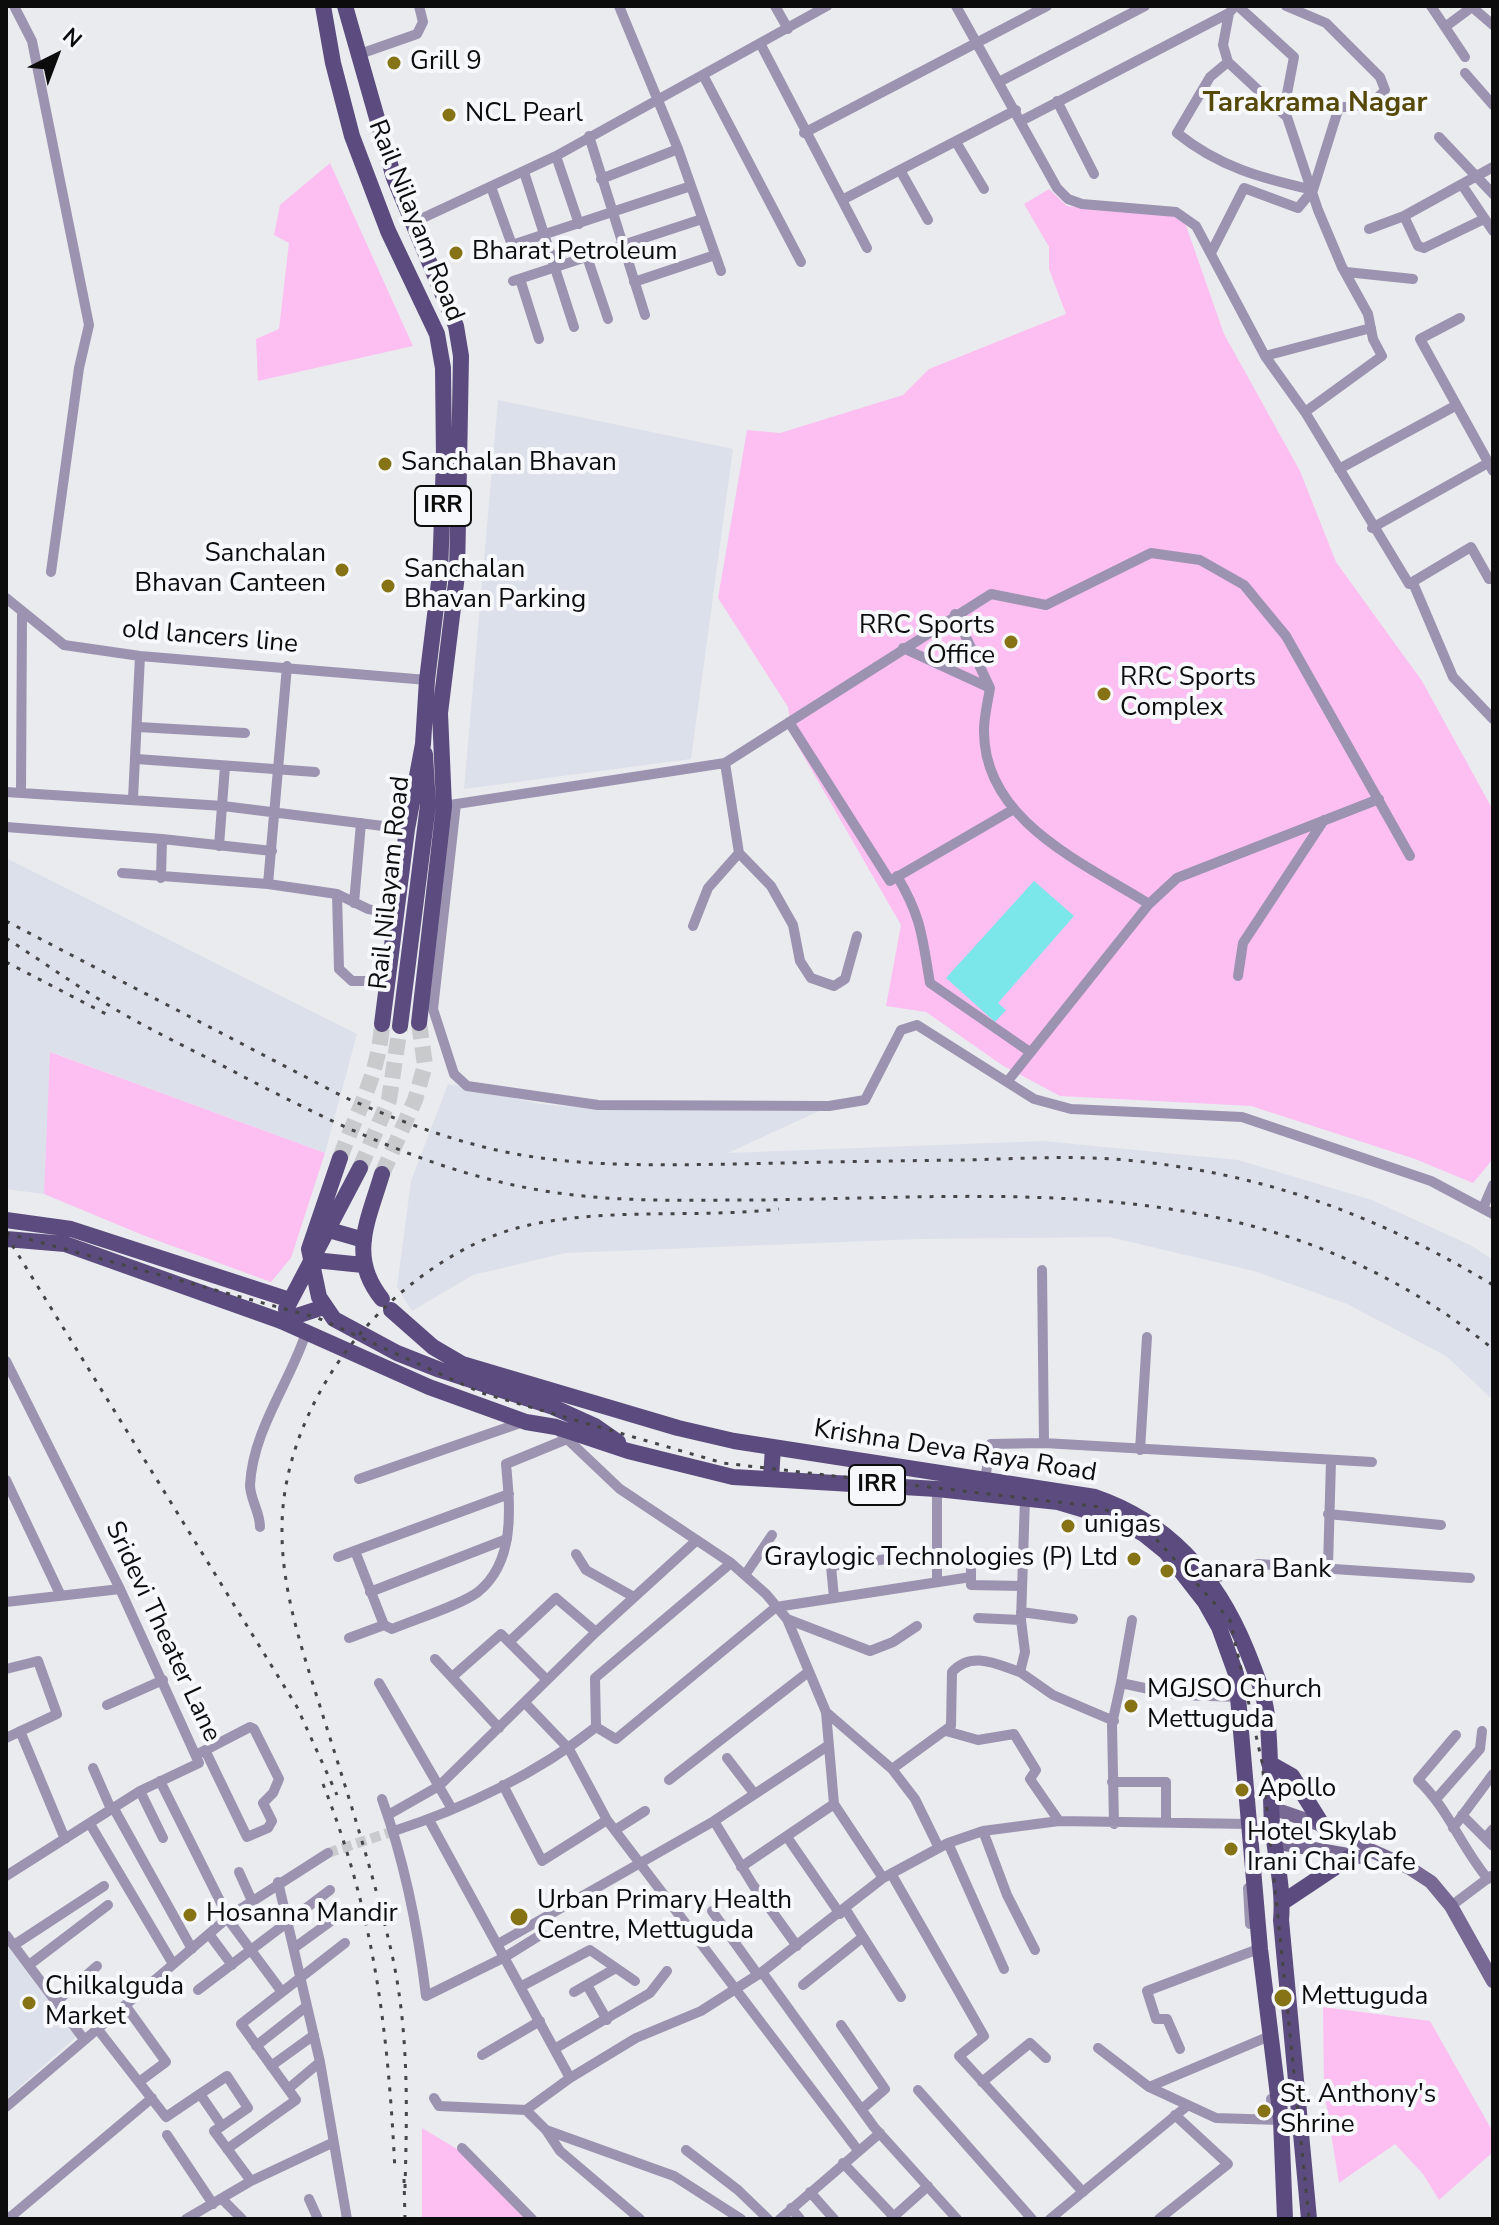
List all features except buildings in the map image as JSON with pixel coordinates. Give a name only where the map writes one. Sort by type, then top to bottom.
[{"type":"main road","name":"Rail Nilayam Road","points":[[323,6],[333,63],[365,173],[388,231],[437,334],[443,368],[440,574],[423,744],[394,915],[382,1024]]},
{"type":"main road","name":"Rail Nilayam Road","points":[[345,6],[390,165],[456,326],[461,356],[457,575],[440,713],[450,805],[419,1023]]},
{"type":"main road","points":[[365,173],[390,165]]},
{"type":"main road","name":"Rail Nilayam Road","points":[[400,1026],[428,805],[429,771],[423,744]]},
{"type":"main road","points":[[281,1321],[324,1307],[316,1286],[314,1260],[309,1249],[340,1158]]},
{"type":"main road","points":[[281,1321],[360,1168]]},
{"type":"main road","points":[[314,1260],[363,1265],[364,1240],[382,1174]]},
{"type":"main road","points":[[6,1220],[71,1229],[290,1300]]},
{"type":"main road","points":[[329,1230],[364,1240]]},
{"type":"main road","name":"Krishna Deva Raya Road","points":[[6,1239],[65,1244],[281,1321],[429,1387],[526,1422],[628,1451],[733,1477],[937,1489],[1058,1502],[1122,1521],[1166,1552],[1205,1602],[1219,1627],[1241,1697],[1285,2219]]},
{"type":"main road","name":"Krishna Deva Raya Road","points":[[363,1265],[372,1286],[387,1304],[433,1347],[462,1364],[638,1416],[773,1447],[1069,1491],[1117,1504],[1147,1520],[1169,1537],[1210,1580],[1231,1612],[1257,1677],[1267,1713],[1274,1842],[1283,1902],[1281,1920],[1309,2219]]},
{"type":"main road","name":"Krishna Deva Raya Road","points":[[324,1307],[347,1329],[440,1370],[553,1407],[595,1426],[628,1451]]},
{"type":"main road","points":[[771,1479],[773,1447]]},
{"type":"main road","points":[[800,1480],[804,1451]]},
{"type":"main road","points":[[1269,1763],[1292,1776],[1323,1826]]},
{"type":"main road","points":[[1283,1902],[1352,1856]]},
{"type":"street","points":[[14,6],[32,41],[89,325],[79,368],[51,572]]},
{"type":"street","points":[[357,55],[417,34],[423,22],[419,6]]},
{"type":"street","points":[[619,6],[678,149],[721,271]]},
{"type":"street","points":[[775,6],[788,29]]},
{"type":"street","points":[[412,223],[556,156],[657,97],[761,45],[827,6]]},
{"type":"street","points":[[956,6],[1057,188],[1068,199],[1082,204],[1176,212],[1196,226],[1212,251],[1265,356],[1305,412],[1372,528],[1409,584],[1471,547],[1489,579],[1493,577]]},
{"type":"street","points":[[804,133],[1047,6]]},
{"type":"street","points":[[999,82],[1145,6]]},
{"type":"street","points":[[1285,100],[1353,107],[1381,95],[1385,85],[1326,23],[1286,6]]},
{"type":"street","points":[[1431,6],[1465,57]]},
{"type":"street","points":[[1445,27],[1472,7],[1493,25]]},
{"type":"street","points":[[1234,8],[1223,45],[1228,62],[1284,114]]},
{"type":"street","points":[[1234,8],[1294,57],[1284,114],[1318,210],[1368,314],[1382,356],[1305,412]]},
{"type":"street","points":[[1021,121],[1234,8]]},
{"type":"street","points":[[761,45],[804,133],[867,248]]},
{"type":"street","points":[[1228,62],[1210,77],[1177,133],[1216,162],[1251,176],[1313,190]]},
{"type":"street","points":[[1465,73],[1492,102]]},
{"type":"street","points":[[703,75],[801,262]]},
{"type":"street","points":[[1057,101],[1094,174]]},
{"type":"street","points":[[1212,251],[1244,188],[1298,208],[1313,190],[1339,107]]},
{"type":"street","points":[[842,200],[1016,110]]},
{"type":"street","points":[[589,136],[645,315]]},
{"type":"street","points":[[1439,137],[1493,194]]},
{"type":"street","points":[[956,142],[984,189]]},
{"type":"street","points":[[601,179],[678,149]]},
{"type":"street","points":[[556,156],[579,224]]},
{"type":"street","points":[[1369,229],[1404,216],[1493,167]]},
{"type":"street","points":[[900,170],[928,220]]},
{"type":"street","points":[[524,172],[574,327]]},
{"type":"street","points":[[1462,185],[1493,231]]},
{"type":"street","points":[[491,187],[512,245],[691,186]]},
{"type":"street","points":[[1404,216],[1418,246],[1424,248],[1484,219]]},
{"type":"street","points":[[539,339],[517,280],[702,219]]},
{"type":"street","points":[[634,282],[715,255]]},
{"type":"street","points":[[587,257],[608,319]]},
{"type":"street","points":[[1346,272],[1413,279]]},
{"type":"street","points":[[1372,528],[1491,467],[1420,339],[1460,318]]},
{"type":"street","points":[[1265,356],[1371,328]]},
{"type":"street","points":[[1339,469],[1455,406]]},
{"type":"street","points":[[1410,856],[1286,636],[1244,585],[1200,560],[1151,553],[1046,605],[991,594],[955,614],[725,763],[450,805],[433,1009],[454,1074],[467,1086],[598,1105],[829,1106],[865,1100],[901,1030],[917,1025],[1034,1099],[1071,1109],[1242,1117],[1431,1181],[1488,1211],[1493,1185]]},
{"type":"street","points":[[1413,583],[1453,677],[1493,719]]},
{"type":"street","name":"old lancers line","points":[[6,598],[64,645],[140,656],[427,680]]},
{"type":"street","points":[[21,793],[22,614]]},
{"type":"street","points":[[955,614],[990,688],[984,732],[999,788],[1014,809],[1051,844],[1149,904]]},
{"type":"street","points":[[903,648],[990,688]]},
{"type":"street","points":[[133,799],[140,656]]},
{"type":"street","points":[[268,884],[287,666]]},
{"type":"street","points":[[789,722],[890,881],[1014,809]]},
{"type":"street","points":[[138,727],[245,733]]},
{"type":"street","points":[[137,759],[315,772]]},
{"type":"street","points":[[725,763],[739,853],[771,886],[793,925],[800,961],[811,978],[834,986],[845,979],[857,936]]},
{"type":"street","points":[[219,846],[225,766]]},
{"type":"street","points":[[6,792],[223,806],[407,829]]},
{"type":"street","points":[[1007,1082],[1149,904],[1187,873],[1379,799]]},
{"type":"street","points":[[1238,976],[1243,943],[1324,820]]},
{"type":"street","points":[[354,903],[361,823]]},
{"type":"street","points":[[6,827],[272,851]]},
{"type":"street","points":[[161,878],[162,839]]},
{"type":"street","points":[[693,926],[708,888],[739,853]]},
{"type":"street","points":[[122,873],[268,884],[337,894],[354,903],[394,915]]},
{"type":"street","points":[[897,876],[914,905],[925,938],[930,983],[1030,1052]]},
{"type":"street","points":[[337,894],[339,969],[352,981],[385,981]]},
{"type":"street","points":[[1042,1270],[1044,1443]]},
{"type":"street","points":[[260,1527],[260,1516],[250,1489],[253,1464],[269,1416],[306,1333]]},
{"type":"street","points":[[1140,1450],[1147,1337]]},
{"type":"street","name":"Sridevi Theater Lane","points":[[6,1361],[200,1752],[199,1763],[140,1791],[6,1876]]},
{"type":"street","points":[[359,1479],[526,1422]]},
{"type":"street","points":[[355,1551],[384,1625],[392,1629],[478,1592],[504,1554],[511,1515],[506,1464],[562,1433],[620,1489],[731,1563],[787,1619],[807,1673],[826,1712],[892,1769],[915,1799],[943,1845],[1004,1969]]},
{"type":"street","points":[[985,1479],[991,1444],[1044,1443],[1372,1462]]},
{"type":"street","points":[[1328,1566],[1331,1461]]},
{"type":"street","points":[[6,1480],[60,1594]]},
{"type":"street","points":[[937,1489],[937,1582]]},
{"type":"street","points":[[338,1557],[509,1494]]},
{"type":"street","points":[[1020,1672],[1025,1652],[1021,1616],[1021,1559],[1025,1498]]},
{"type":"street","points":[[1328,1514],[1441,1525]]},
{"type":"street","points":[[745,1575],[772,1535]]},
{"type":"street","points":[[370,1592],[507,1539]]},
{"type":"street","points":[[388,1815],[439,1786],[596,1632],[697,1540]]},
{"type":"street","points":[[834,1598],[831,1566],[936,1553]]},
{"type":"street","points":[[576,1554],[586,1570],[634,1597]]},
{"type":"street","points":[[1021,1559],[971,1561],[971,1585],[1022,1586]]},
{"type":"street","points":[[596,1727],[595,1678],[731,1563]]},
{"type":"street","points":[[1210,1580],[1258,1564],[1328,1566],[1470,1578]]},
{"type":"street","points":[[596,1727],[616,1739],[776,1607],[971,1577]]},
{"type":"street","points":[[6,1602],[120,1589]]},
{"type":"street","points":[[510,1641],[556,1598],[596,1632]]},
{"type":"street","points":[[978,1618],[1021,1616],[1073,1619]]},
{"type":"street","points":[[787,1619],[870,1651],[893,1642],[917,1626]]},
{"type":"street","points":[[1114,1824],[1114,1721],[1132,1620]]},
{"type":"street","points":[[349,1638],[384,1625]]},
{"type":"street","points":[[452,1677],[498,1635],[504,1635],[547,1680]]},
{"type":"street","points":[[435,1659],[499,1728]]},
{"type":"street","points":[[892,1769],[946,1731],[953,1717],[952,1680],[957,1667],[976,1659],[1020,1672],[1053,1695],[1114,1721]]},
{"type":"street","points":[[6,1669],[38,1661],[57,1714],[6,1738]]},
{"type":"street","points":[[669,1780],[807,1673]]},
{"type":"street","points":[[107,1705],[163,1680]]},
{"type":"street","points":[[379,1683],[452,1809]]},
{"type":"street","points":[[1121,1683],[1177,1695],[1241,1697]]},
{"type":"street","points":[[525,1703],[569,1749],[607,1820],[857,2149]]},
{"type":"street","points":[[826,1712],[826,1747],[834,1804],[887,1877],[984,2036],[959,2056],[1083,2192]]},
{"type":"street","points":[[250,1727],[254,1729],[279,1779],[273,1793],[263,1803],[272,1821],[268,1828],[247,1837],[200,1752],[250,1727]]},
{"type":"street","points":[[394,1831],[429,1820],[503,1785],[569,1749],[596,1727]]},
{"type":"street","points":[[20,1731],[65,1839]]},
{"type":"street","points":[[946,1731],[978,1740],[1014,1734],[1036,1770],[1030,1779],[1059,1821]]},
{"type":"street","points":[[1437,1798],[1480,1749],[1482,1731]]},
{"type":"street","points":[[1451,1906],[1490,1877],[1466,1853],[1437,1798],[1418,1780],[1456,1735]]},
{"type":"street","points":[[498,1944],[717,1816],[751,1790],[826,1747]]},
{"type":"street","points":[[727,1758],[751,1790]]},
{"type":"street","points":[[93,1768],[112,1808],[192,1949]]},
{"type":"street","points":[[1453,1828],[1493,1774]]},
{"type":"street","points":[[160,1781],[226,1916],[282,1992]]},
{"type":"street","points":[[1112,1782],[1166,1782],[1166,1822]]},
{"type":"street","points":[[503,1785],[542,1861],[607,1820]]},
{"type":"street","points":[[140,1791],[163,1838]]},
{"type":"street","points":[[382,1799],[394,1831],[420,1939],[426,1996],[505,1957],[542,1934]]},
{"type":"street","points":[[741,1867],[834,1804]]},
{"type":"street","points":[[1272,1808],[1359,1838],[1370,1850],[1408,1867],[1431,1882],[1451,1906],[1488,1963],[1493,1981]]},
{"type":"street","points":[[615,1830],[645,1811]]},
{"type":"street","points":[[1462,1815],[1489,1842],[1493,1829]]},
{"type":"street","points":[[717,1816],[741,1867],[797,1946]]},
{"type":"street","points":[[429,1820],[570,2078]]},
{"type":"street","points":[[434,2098],[439,2106],[526,2110],[570,2078],[636,2038],[701,2011],[736,1986],[760,1974],[887,1877],[943,1845],[983,1831],[1059,1821],[1250,1824]]},
{"type":"street","points":[[90,1824],[173,1964]]},
{"type":"street","points":[[983,1831],[1007,1895],[1035,1950]]},
{"type":"street","points":[[787,1837],[863,1937],[901,1997]]},
{"type":"street","points":[[1274,1842],[1352,1856],[1370,1850]]},
{"type":"street","points":[[6,2107],[83,2038],[192,1949],[226,1916],[278,1882],[305,1871],[328,1853]]},
{"type":"street","points":[[1098,2048],[1149,2087],[1216,2118],[1277,2120],[1247,1900],[1253,1863]]},
{"type":"street","points":[[239,1872],[252,1901]]},
{"type":"street","points":[[278,1882],[320,2062],[347,2219]]},
{"type":"street","points":[[14,1945],[104,1886]]},
{"type":"street","points":[[198,1990],[330,1890]]},
{"type":"street","points":[[29,1965],[108,1905]]},
{"type":"street","points":[[712,1911],[880,2133],[957,2219]]},
{"type":"street","points":[[294,1948],[338,1916]]},
{"type":"street","points":[[209,1934],[232,1965]]},
{"type":"street","points":[[6,1935],[83,2038]]},
{"type":"street","points":[[803,1985],[863,1937]]},
{"type":"street","points":[[227,2149],[296,2100],[241,2024],[345,1943]]},
{"type":"street","points":[[522,1986],[585,1951],[635,1981]]},
{"type":"street","points":[[1180,2049],[1167,2019],[1156,2019],[1147,1991],[1253,1951]]},
{"type":"street","points":[[56,2002],[97,1966]]},
{"type":"street","points":[[574,1992],[616,1968]]},
{"type":"street","points":[[556,2048],[650,1993],[667,1971]]},
{"type":"street","points":[[587,1985],[607,2020]]},
{"type":"street","points":[[125,2005],[166,2062],[139,2082]]},
{"type":"street","points":[[256,2046],[307,2006]]},
{"type":"street","points":[[482,2055],[540,2021]]},
{"type":"street","points":[[841,2025],[885,2089],[862,2109]]},
{"type":"street","points":[[96,2027],[166,2117],[227,2076],[248,2108],[214,2131],[251,2181]]},
{"type":"street","points":[[271,2066],[314,2035]]},
{"type":"street","points":[[1149,2087],[1265,2038]]},
{"type":"street","points":[[982,2082],[1030,2043],[1046,2058]]},
{"type":"street","points":[[288,2089],[320,2062]]},
{"type":"street","points":[[918,2090],[1032,2219]]},
{"type":"street","points":[[200,2094],[222,2126]]},
{"type":"street","points":[[8,2219],[152,2098]]},
{"type":"street","points":[[1050,2219],[1187,2106]]},
{"type":"street","points":[[526,2110],[546,2130],[560,2151],[640,2219]]},
{"type":"street","points":[[1159,2219],[1228,2164],[1175,2115]]},
{"type":"street","points":[[546,2130],[674,2176],[741,2219]]},
{"type":"street","points":[[780,2219],[857,2149],[880,2133]]},
{"type":"street","points":[[167,2135],[217,2202],[242,2219]]},
{"type":"street","points":[[186,2219],[251,2181],[332,2143]]},
{"type":"street","points":[[462,2148],[532,2219]]},
{"type":"street","points":[[686,2150],[738,2190],[768,2219]]},
{"type":"street","points":[[843,2163],[894,2218],[928,2186]]},
{"type":"street","points":[[810,2192],[834,2219]]},
{"type":"street","points":[[309,2199],[318,2219]]},
{"type":"street","points":[[791,2208],[800,2219]]},
{"type":"shaded area","points":[[330,163],[413,346],[258,381],[256,339],[279,329],[289,243],[274,235],[280,205]]},
{"type":"shaded area","name":"RRC Sports Complex","points":[[1049,189],[1067,206],[1183,217],[1224,334],[1300,471],[1336,562],[1422,681],[1493,810],[1493,1159],[1473,1183],[1415,1159],[1251,1106],[1060,1096],[1002,1065],[926,1012],[886,1006],[901,925],[792,736],[788,707],[718,598],[747,430],[780,433],[903,395],[929,369],[1066,314],[1049,269],[1049,247],[1024,204]]},
{"type":"shaded area","points":[[498,400],[733,449],[691,759],[464,789]]},
{"type":"shaded area","points":[[6,858],[357,1034],[325,1153],[51,1052],[44,1194],[6,1189]]},
{"type":"shaded area","points":[[50,1052],[325,1153],[291,1258],[271,1282],[145,1236],[44,1194]]},
{"type":"shaded area","points":[[448,1084],[541,1104],[600,1109],[819,1111],[728,1153],[1043,1141],[1238,1160],[1372,1200],[1472,1246],[1493,1260],[1493,1400],[1446,1356],[1347,1304],[1254,1271],[1109,1237],[920,1239],[565,1253],[473,1275],[412,1311],[397,1287],[411,1181]]},
{"type":"shaded area","name":"Chilkalguda Market","points":[[6,1944],[76,2037],[6,2099]]},
{"type":"shaded area","points":[[1323,2007],[1430,2021],[1493,2132],[1493,2152],[1439,2200],[1423,2174],[1395,2144],[1339,2183],[1324,2090]]},
{"type":"shaded area","points":[[422,2128],[462,2152],[527,2219],[422,2219]]},
{"type":"water","points":[[1034,881],[1074,916],[998,1003],[1006,1010],[995,1022],[946,978]]},
{"type":"tunnel","points":[[382,1174],[415,1100],[425,1065],[419,1023]]},
{"type":"tunnel","points":[[340,1158],[372,1076],[382,1024]]},
{"type":"tunnel","points":[[360,1168],[389,1100],[400,1026]]},
{"type":"tunnel","points":[[328,1853],[394,1831]]},
{"type":"railway","points":[[6,921],[344,1097],[417,1126],[492,1149],[553,1160],[615,1164],[1064,1158],[1176,1166],[1224,1175],[1316,1201],[1405,1237],[1493,1285]]},
{"type":"railway","points":[[6,938],[127,1016],[285,1098],[405,1152],[488,1179],[574,1195],[642,1200],[954,1196],[1049,1198],[1142,1205],[1232,1221],[1321,1249],[1408,1290],[1493,1349]]},
{"type":"railway","points":[[6,962],[106,1014]]},
{"type":"railway","points":[[405,2188],[404,2045],[393,1959],[361,1838],[302,1649],[285,1577],[284,1501],[288,1474],[306,1420],[333,1371],[381,1311],[435,1267],[475,1244],[517,1228],[581,1217],[779,1209]]},
{"type":"railway","points":[[6,1233],[318,1318],[482,1393],[723,1463],[1100,1507],[1146,1528],[1230,1620],[1262,1762],[1309,2219]]},
{"type":"railway","points":[[6,1235],[297,1707],[337,1795]]},
{"type":"railway","points":[[323,1784],[355,1880],[376,1974],[388,2070],[395,2171]]},
{"type":"railway","points":[[404,2179],[405,2219]]},
{"type":"place","name":"Grill 9","points":[[394,63]]},
{"type":"place","name":"NCL Pearl","points":[[449,115]]},
{"type":"place","name":"Bharat Petroleum","points":[[456,253]]},
{"type":"place","name":"Sanchalan Bhavan","points":[[385,464]]},
{"type":"place","name":"Sanchalan Bhavan Canteen","points":[[342,570]]},
{"type":"place","name":"Sanchalan Bhavan Parking","points":[[388,586]]},
{"type":"place","name":"RRC Sports Office","points":[[1011,642]]},
{"type":"place","name":"RRC Sports Complex","points":[[1104,694]]},
{"type":"place","name":"unigas","points":[[1068,1526]]},
{"type":"place","name":"Graylogic Technologies (P) Ltd","points":[[1134,1559]]},
{"type":"place","name":"Canara Bank","points":[[1167,1571]]},
{"type":"place","name":"MGJSO Church Mettuguda","points":[[1131,1706]]},
{"type":"place","name":"Apollo","points":[[1242,1790]]},
{"type":"place","name":"Hotel Skylab Irani Chai Cafe","points":[[1231,1849]]},
{"type":"place","name":"Hosanna Mandir","points":[[190,1915]]},
{"type":"place","name":"Urban Primary Health Centre, Mettuguda","points":[[519,1917]]},
{"type":"place","name":"Mettuguda","points":[[1283,1998]]},
{"type":"place","name":"Chilkalguda Market","points":[[29,2003]]},
{"type":"place","name":"St. Anthony's Shrine","points":[[1264,2111]]},
{"type":"district","name":"Tarakrama Nagar","points":[[1315,104]]}]
